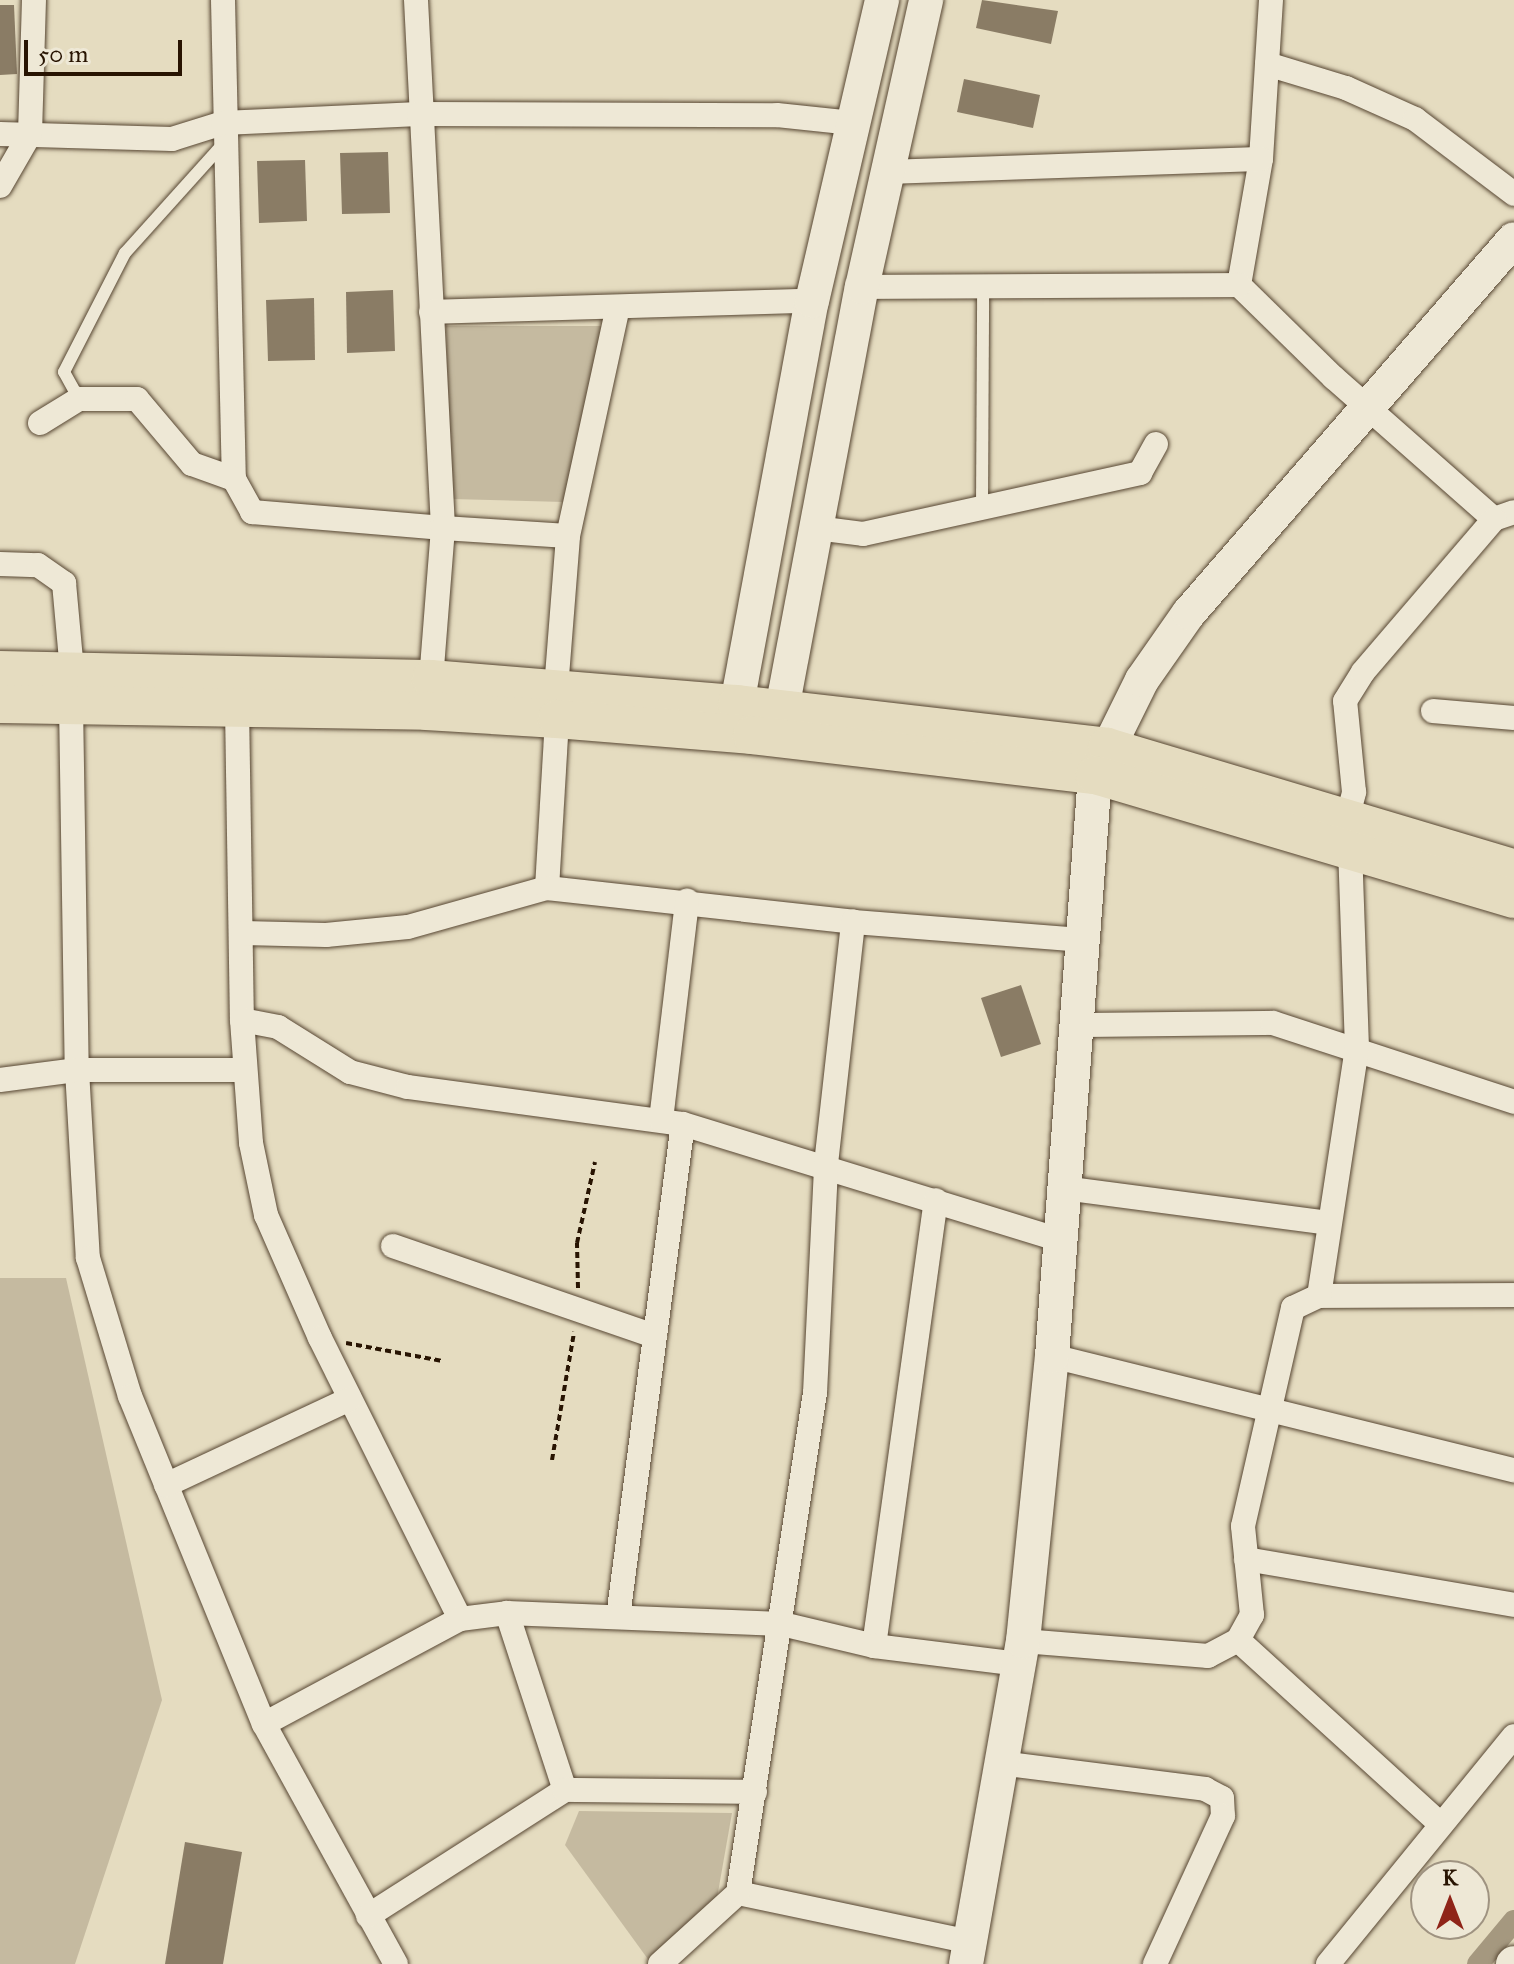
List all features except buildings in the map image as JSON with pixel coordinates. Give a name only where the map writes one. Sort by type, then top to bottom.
[{"type":"main road","points":[[0,670],[71,688],[237,707],[737,704],[782,709],[1101,761],[1348,834],[1514,868]]},
{"type":"main road","points":[[0,704],[71,688],[431,679],[556,704],[752,735],[1101,761]]},
{"type":"main road","points":[[1348,834],[1514,899]]},
{"type":"street","points":[[0,186],[30,134],[34,0]]},
{"type":"street","points":[[223,0],[234,479],[252,512],[568,536]]},
{"type":"street","points":[[416,0],[419,114],[443,528],[431,679]]},
{"type":"street","points":[[737,704],[812,301],[882,0]]},
{"type":"street","points":[[782,709],[885,172],[926,0]]},
{"type":"street","points":[[1239,285],[1261,159],[1271,0]]},
{"type":"street","points":[[1267,64],[1346,88],[1415,119],[1514,194]]},
{"type":"street","points":[[0,134],[172,139],[419,114],[777,115],[853,123]]},
{"type":"street","points":[[885,172],[1261,159]]},
{"type":"street","points":[[738,1893],[968,1953],[1021,1652],[1052,1356],[1081,940],[1101,761],[1142,680],[1189,613],[1514,239]]},
{"type":"street","points":[[862,287],[1239,285],[1367,408],[1504,515],[1345,701],[1354,792],[1348,834],[1357,1048],[1319,1296]]},
{"type":"street","points":[[431,312],[812,301]]},
{"type":"street","points":[[547,888],[568,536],[618,307]]},
{"type":"street","points":[[40,423],[79,399],[137,399],[192,464],[234,479]]},
{"type":"street","points":[[816,528],[863,534],[1140,473],[1156,444]]},
{"type":"street","points":[[0,564],[38,565],[64,583],[71,688],[77,1070],[88,1258],[130,1396],[264,1724],[396,1964]]},
{"type":"street","points":[[237,707],[244,1070],[251,1143],[266,1215],[320,1338],[460,1619]]},
{"type":"street","points":[[1433,711],[1514,718]]},
{"type":"street","points":[[243,933],[326,935],[408,927],[547,888],[687,901],[853,922],[1081,940]]},
{"type":"street","points":[[618,1617],[655,1336],[687,901]]},
{"type":"street","points":[[660,1964],[738,1893],[782,1624],[815,1393],[826,1164],[853,922]]},
{"type":"street","points":[[242,1020],[278,1027],[350,1072],[408,1087],[672,1122],[826,1164],[1060,1240]]},
{"type":"street","points":[[1075,1025],[1273,1023],[1357,1048],[1514,1102]]},
{"type":"street","points":[[0,1080],[77,1070],[244,1070]]},
{"type":"street","points":[[1063,1188],[1328,1223]]},
{"type":"street","points":[[874,1646],[936,1200]]},
{"type":"street","points":[[393,1246],[655,1336]]},
{"type":"street","points":[[264,1724],[460,1619],[507,1613],[782,1624],[874,1646],[1208,1656],[1238,1640],[1252,1615],[1243,1526],[1268,1405],[1293,1308],[1319,1296],[1514,1295]]},
{"type":"street","points":[[1052,1356],[1268,1405],[1514,1470]]},
{"type":"street","points":[[166,1485],[350,1399]]},
{"type":"street","points":[[1246,1559],[1514,1605]]},
{"type":"street","points":[[507,1613],[565,1790]]},
{"type":"street","points":[[1238,1640],[1440,1824]]},
{"type":"street","points":[[1328,1964],[1514,1736]]},
{"type":"street","points":[[1000,1763],[1205,1789],[1222,1798],[1223,1816],[1155,1964]]},
{"type":"street","points":[[368,1916],[565,1790],[755,1792]]},
{"type":"lane","points":[[79,399],[64,372],[125,253],[224,133]]},
{"type":"lane","points":[[982,508],[983,286]]},
{"type":"path","points":[[552,1460],[578,1311],[577,1243],[595,1162]]},
{"type":"path","points":[[320,1338],[442,1361]]},
{"type":"shaded area","points":[[446,326],[606,326],[564,502],[451,499]]},
{"type":"shaded area","points":[[0,1278],[66,1278],[162,1700],[75,1964],[0,1964]]},
{"type":"shaded area","points":[[579,1811],[732,1813],[717,1898],[650,1962],[565,1845]]},
{"type":"waterway","points":[[1478,1964],[1514,1921]]}]
